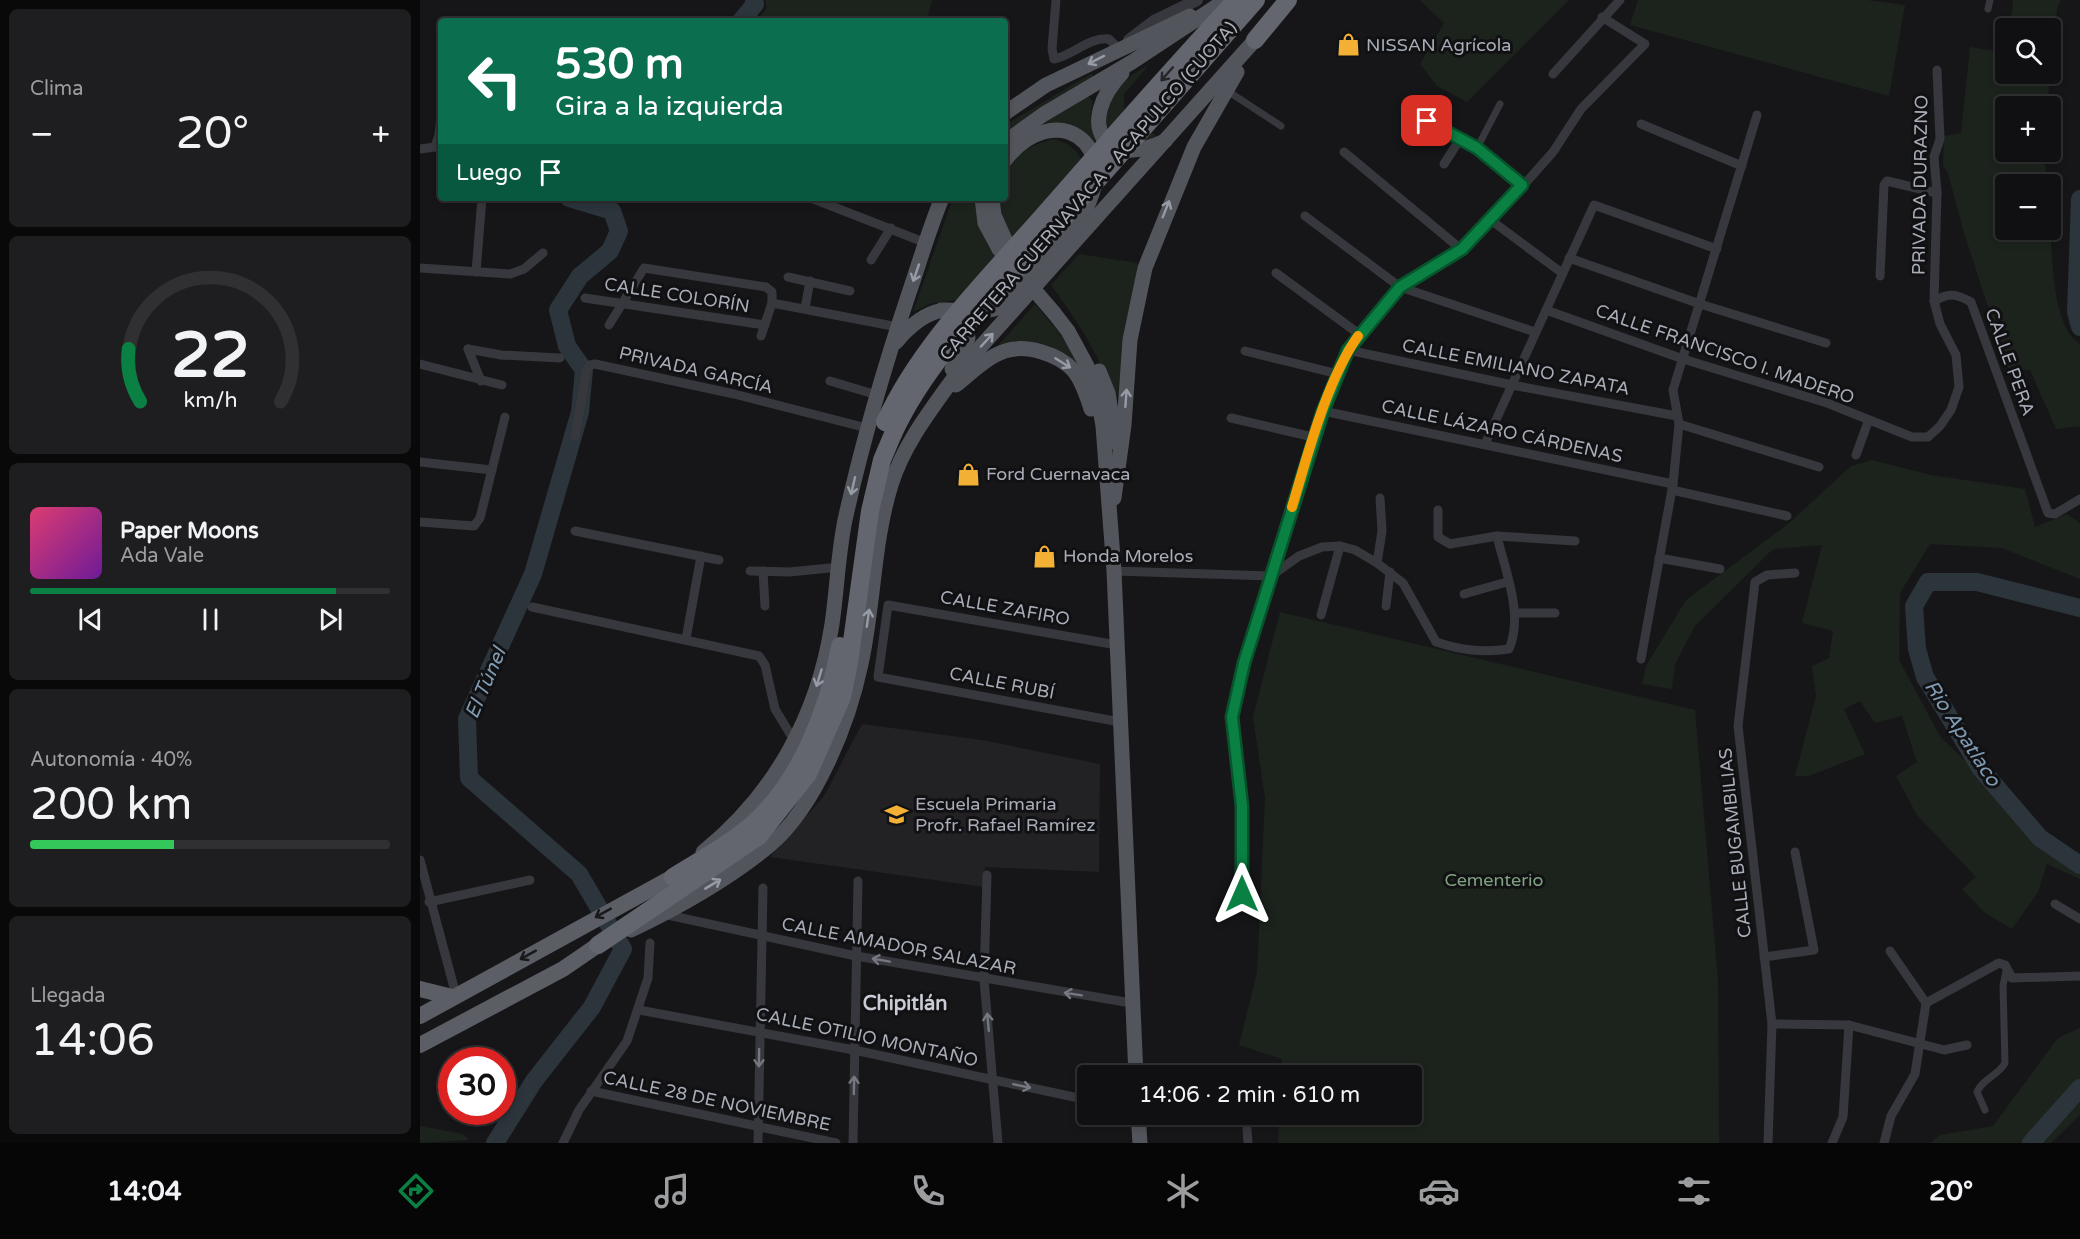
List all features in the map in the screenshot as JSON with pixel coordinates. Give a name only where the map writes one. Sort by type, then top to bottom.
[{"type":"highway","name":"CARRETERA CUERNAVACA - ACAPULCO (CUOTA)","points":[[598,945],[656,914],[759,836],[808,774],[842,697],[872,457],[892,407],[927,351],[998,265],[1236,0]]},
{"type":"highway","name":"CARRETERA CUERNAVACA - ACAPULCO (CUOTA)","points":[[673,877],[730,842],[754,823],[780,792],[804,752],[830,690],[837,660],[855,538],[869,491],[900,418],[916,391],[957,336],[1128,147],[1256,0]]},
{"type":"highway","points":[[1255,40],[1288,0]]},
{"type":"highway","points":[[420,1016],[636,895],[673,877]]},
{"type":"highway","points":[[420,1046],[563,969],[598,945]]},
{"type":"highway","points":[[420,989],[454,996]]},
{"type":"main road","points":[[1008,111],[1046,85],[1118,48],[1225,0]]},
{"type":"main road","points":[[1008,140],[1044,114],[1132,62],[1225,0]]},
{"type":"main road","points":[[924,419],[958,372],[1293,0]]},
{"type":"main road","points":[[1111,519],[1124,424],[1130,340],[1145,268],[1189,157],[1255,40]]},
{"type":"main road","points":[[1132,62],[1101,101],[1097,115],[1098,128],[1103,138],[1123,150],[1149,148],[1170,139]]},
{"type":"main road","points":[[891,349],[917,320],[929,312],[975,308],[986,311],[1005,305],[1083,214],[1091,200],[1097,175],[1094,160],[1083,140],[1061,129],[1036,135],[1023,142],[1008,157]]},
{"type":"main road","points":[[673,877],[741,818],[770,783],[795,742],[807,716],[825,660],[840,567],[844,524],[867,428],[898,327],[941,201]]},
{"type":"main road","points":[[982,201],[985,223],[1084,342],[1108,393],[1119,458]]},
{"type":"main road","points":[[992,201],[1003,245]]},
{"type":"main road","points":[[656,914],[722,879],[771,844],[789,824],[819,780],[853,697],[861,663],[883,514],[891,484],[968,338],[961,320],[941,310]]},
{"type":"main road","points":[[1057,310],[1078,349],[1096,391],[1102,426],[1105,476]]},
{"type":"main road","points":[[939,398],[993,356],[1007,350],[1032,349],[1054,357],[1073,370],[1086,393],[1094,420],[1111,519],[1135,1065]]},
{"type":"main road","points":[[1139,1125],[1140,1143]]},
{"type":"street","points":[[1056,0],[1052,49],[1054,59],[1063,57],[1098,38],[1109,39],[1118,48],[1154,21],[1197,0]]},
{"type":"street","points":[[1553,74],[1620,0]]},
{"type":"street","points":[[1988,9],[1990,0]]},
{"type":"street","points":[[1242,894],[1242,806],[1232,717],[1244,663],[1266,599],[1313,437],[1338,374],[1348,350],[1359,334],[1400,287],[1462,249],[1491,221],[1553,152],[1581,110],[1645,44],[1602,18]]},
{"type":"street","name":"PRIVADA DURAZNO","points":[[1934,301],[1937,193],[1934,157],[1940,139],[1937,70]]},
{"type":"street","points":[[1226,90],[1281,126]]},
{"type":"street","points":[[1477,148],[1500,104]]},
{"type":"street","points":[[1641,659],[1673,487],[1678,420],[1673,390],[1757,115]]},
{"type":"street","points":[[1427,121],[1477,148],[1522,185]]},
{"type":"street","points":[[1641,124],[1742,165]]},
{"type":"street","points":[[1444,164],[1460,139]]},
{"type":"street","points":[[420,149],[435,147],[438,140]]},
{"type":"street","points":[[1344,152],[1462,249]]},
{"type":"street","points":[[1880,276],[1884,185],[1887,181],[1937,193]]},
{"type":"street","points":[[476,272],[482,201]]},
{"type":"street","points":[[819,201],[926,243]]},
{"type":"street","points":[[1485,444],[1594,205],[1717,249]]},
{"type":"street","points":[[1305,216],[1400,287],[1535,333]]},
{"type":"street","points":[[1491,221],[1562,273]]},
{"type":"street","points":[[871,260],[891,228]]},
{"type":"street","points":[[420,268],[510,274],[524,268],[543,253]]},
{"type":"street","points":[[1569,258],[1700,304],[1826,344]]},
{"type":"street","name":"CALLE COLORÍN","points":[[625,304],[644,268],[766,287],[772,292],[772,303],[761,336]]},
{"type":"street","points":[[1276,273],[1359,334]]},
{"type":"street","points":[[788,278],[849,291]]},
{"type":"street","points":[[805,308],[810,281]]},
{"type":"street","name":"CALLE PERA","points":[[1934,301],[1949,293],[1958,294],[1971,302],[2048,513],[2055,514],[2080,499]]},
{"type":"street","name":"CALLE COLORÍN","points":[[585,298],[765,325]]},
{"type":"street","name":"CALLE FRANCISCO I. MADERO","points":[[1546,310],[1683,359],[1827,403],[1868,422],[1912,437],[1928,437],[1941,426],[1951,410],[1959,387],[1956,355],[1940,324],[1934,301]]},
{"type":"street","points":[[772,303],[898,327]]},
{"type":"street","points":[[609,325],[625,304]]},
{"type":"street","points":[[481,381],[468,349],[501,355],[560,358]]},
{"type":"street","name":"CALLE EMILIANO ZAPATA","points":[[1348,350],[1678,420],[1819,467]]},
{"type":"street","points":[[1245,351],[1338,374]]},
{"type":"street","points":[[420,364],[471,375],[481,381],[502,385]]},
{"type":"street","name":"PRIVADA GARCÍA","points":[[575,436],[587,369],[590,365],[595,364],[734,394],[867,428]]},
{"type":"street","points":[[830,381],[877,395]]},
{"type":"street","name":"CALLE LÁZARO CÁRDENAS","points":[[1323,411],[1485,444],[1787,516]]},
{"type":"street","points":[[420,522],[474,526],[480,518],[506,417]]},
{"type":"street","points":[[1230,418],[1313,437]]},
{"type":"street","points":[[1856,455],[1868,422]]},
{"type":"street","points":[[420,462],[492,470]]},
{"type":"street","points":[[1377,563],[1382,531],[1380,498]]},
{"type":"street","points":[[1438,510],[1438,537],[1450,544],[1497,536],[1575,541]]},
{"type":"street","points":[[574,531],[719,560]]},
{"type":"street","points":[[1114,571],[1271,576],[1299,556],[1322,547],[1340,546],[1355,550],[1377,563],[1402,583],[1436,642],[1461,650],[1486,652],[1509,649],[1514,636],[1515,613],[1497,536]]},
{"type":"street","points":[[1321,615],[1340,546]]},
{"type":"street","points":[[686,639],[701,556]]},
{"type":"street","points":[[1659,558],[1720,569]]},
{"type":"street","points":[[750,571],[812,571],[840,567]]},
{"type":"street","points":[[764,571],[765,606]]},
{"type":"street","points":[[1386,606],[1390,572]]},
{"type":"street","name":"CALLE BUGAMBILIAS","points":[[1767,1143],[1772,1024],[1738,726],[1755,582],[1767,575],[1796,573]]},
{"type":"street","points":[[1464,594],[1507,582]]},
{"type":"street","name":"CALLE ZAFIRO","points":[[878,677],[888,605],[1117,645]]},
{"type":"street","points":[[532,607],[759,656],[765,665],[775,709],[795,742]]},
{"type":"street","points":[[1515,613],[1555,613]]},
{"type":"street","name":"CALLE RUBÍ","points":[[878,677],[1120,722]]},
{"type":"street","points":[[1764,957],[1814,950],[1794,852]]},
{"type":"street","points":[[420,860],[454,996]]},
{"type":"street","points":[[987,875],[984,979],[998,1143]]},
{"type":"street","points":[[429,902],[530,880]]},
{"type":"street","points":[[853,1143],[858,881]]},
{"type":"street","points":[[758,1143],[760,936],[763,888]]},
{"type":"street","points":[[2055,904],[2080,919]]},
{"type":"street","name":"CALLE AMADOR SALAZAR","points":[[656,914],[856,956],[1131,1003]]},
{"type":"street","points":[[563,1143],[591,1091],[627,1041],[648,978],[650,943]]},
{"type":"street","points":[[1884,1143],[1891,1116],[1915,1074],[1922,1042],[1926,1003],[1893,955]]},
{"type":"street","points":[[1926,1003],[1999,963],[2005,965],[2003,986],[2005,1063],[2000,1073],[1980,1084],[1977,1092],[1985,1110]]},
{"type":"street","points":[[2006,971],[2012,978],[2080,976]]},
{"type":"street","name":"CALLE OTILIO MONTAÑO","points":[[639,1010],[854,1050],[1077,1098]]},
{"type":"street","points":[[1772,1024],[1849,1025],[1922,1042],[1944,1050],[1967,1045]]},
{"type":"street","points":[[1832,1143],[1843,1117],[1849,1025]]},
{"type":"street","name":"CALLE 28 DE NOVIEMBRE","points":[[591,1091],[836,1143]]},
{"type":"street","points":[[1247,1129],[1248,1143]]},
{"type":"shaded area","name":"Escuela Primaria Profr. Rafael Ramírez","points":[[862,724],[982,740],[1100,764],[1099,872],[985,867],[984,887],[770,857],[824,796]]},
{"type":"green space","points":[[765,0],[932,0],[928,18],[759,18],[767,8]]},
{"type":"green space","points":[[1420,0],[1569,0],[1467,102],[1437,86],[1420,64],[1444,23]]},
{"type":"green space","points":[[1638,0],[1867,0],[1905,5],[1889,96],[1630,25]]},
{"type":"green space","points":[[2013,0],[2061,0],[2056,18],[2011,18]]},
{"type":"green space","points":[[1970,47],[1995,51],[1995,84],[2049,84],[2048,96],[1995,96],[1995,162],[2045,162],[2046,174],[1995,174],[1995,240],[2051,240],[2053,275],[2059,308],[2071,335],[2080,344],[2080,426],[2056,429],[2030,370],[2008,368],[1964,233],[1948,173],[1943,166],[1944,136],[1961,133]]},
{"type":"green space","points":[[1149,65],[1124,94],[1124,116],[1158,137],[1145,143],[1106,131],[1107,110],[1116,92],[1139,70]]},
{"type":"green space","points":[[1092,73],[1094,78],[1008,133],[1008,123]]},
{"type":"green space","points":[[1087,94],[1093,102],[1091,120],[1093,132],[1102,148],[1081,130],[1074,127],[1039,124]]},
{"type":"green space","points":[[1054,139],[1065,143],[1073,148],[1085,166],[1012,238],[1002,216],[1000,201],[1008,201],[1008,167],[1018,155],[1040,143]]},
{"type":"green space","points":[[952,201],[975,201],[981,230],[997,258],[965,299],[929,304],[913,312]]},
{"type":"green space","points":[[1079,254],[1138,263],[1116,404],[1089,342],[1051,285]]},
{"type":"green space","points":[[1035,304],[1069,345],[1082,369],[1070,358],[995,349]]},
{"type":"green space","points":[[1872,460],[1931,475],[2025,489],[2035,527],[2067,514],[2080,523],[2080,579],[2002,548],[1930,544],[1900,593],[1899,660],[1941,738],[2080,867],[2080,879],[2047,864],[2038,892],[2012,929],[1985,913],[1962,889],[1976,877],[1917,815],[1896,776],[1917,762],[1902,716],[1875,723],[1860,701],[1844,709],[1865,754],[1809,776],[1795,776],[1816,696],[1812,666],[1829,658],[1833,631],[1802,623],[1822,545],[1773,549],[1695,626],[1675,664],[1672,689],[1642,684],[1646,666],[1686,600],[1788,524],[1851,466]]},
{"type":"green space","name":"Cementerio","points":[[1280,612],[1695,710],[1718,981],[1719,1143],[1278,1143],[1279,1125],[1422,1125],[1422,1065],[1282,1065],[1282,1059],[1239,1045],[1257,973],[1265,798],[1253,717]]},
{"type":"green space","points":[[2080,1028],[2080,1115],[2051,1143],[1930,1143],[1940,1135],[1993,1126],[2058,1038]]},
{"type":"green space","points":[[420,1126],[463,1134],[469,1140],[420,1143]]},
{"type":"waterway","name":"El Túnel","points":[[743,18],[755,4],[754,0]]},
{"type":"waterway","name":"Rio Apatlaco","points":[[2080,199],[2076,312],[2080,327]]},
{"type":"waterway","name":"El Túnel","points":[[495,1143],[534,1081],[592,1007],[623,949],[579,874],[469,778],[467,719],[533,574],[580,412],[584,370],[567,346],[558,310],[580,276],[610,251],[619,231],[612,211],[579,201]]},
{"type":"waterway","name":"Rio Apatlaco","points":[[2080,608],[1977,582],[1928,582],[1914,606],[1917,649],[1925,677],[1981,769],[2040,838],[2080,865]]},
{"type":"waterway","name":"Rio Apatlaco","points":[[2031,1143],[2080,1088]]},
{"type":"slow traffic","points":[[1292,507],[1313,437],[1348,350],[1358,336]]},
{"type":"place","name":"NISSAN Agrícola","points":[[1348,45]]},
{"type":"place","name":"Ford Cuernavaca","points":[[968,474]]},
{"type":"place","name":"Honda Morelos","points":[[1045,556]]},
{"type":"place","name":"Escuela Primaria Profr. Rafael Ramírez","points":[[897,814]]},
{"type":"district","name":"Chipitlán","points":[[905,1003]]},
{"type":"route","points":[[1242,894],[1242,806],[1234,752],[1232,717],[1244,663],[1266,599],[1313,437],[1323,411],[1348,350],[1400,287],[1462,249],[1491,221],[1522,185],[1477,148],[1427,121]]}]
